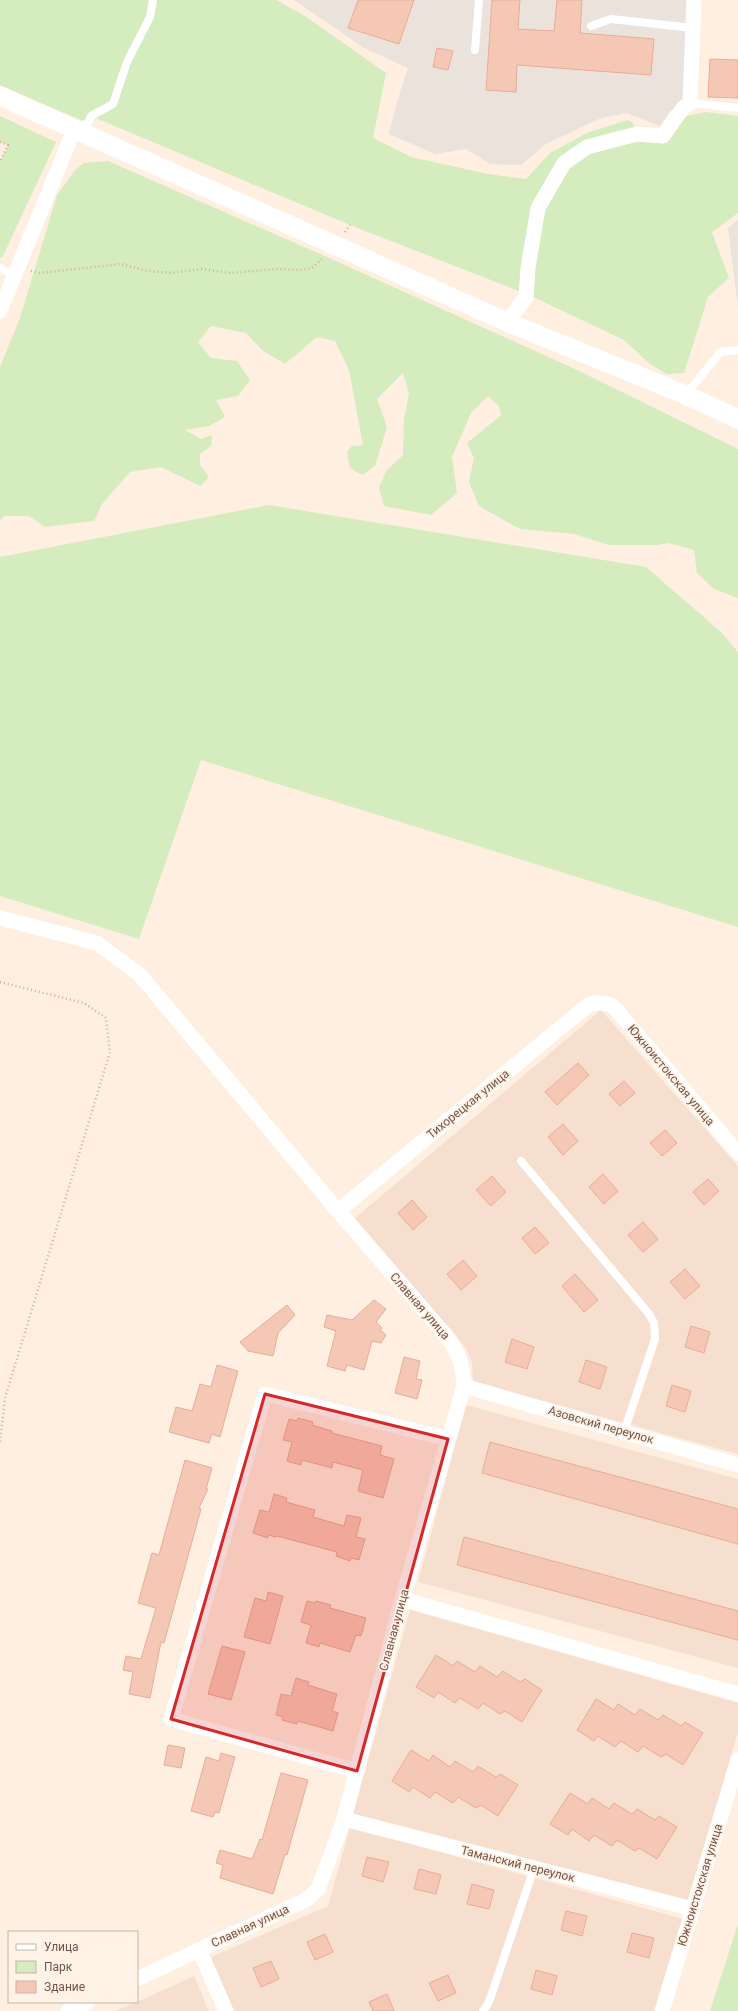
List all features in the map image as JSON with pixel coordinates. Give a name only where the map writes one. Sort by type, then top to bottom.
[{"type":"street","points":[[507,322],[526,297],[528,268],[538,208],[564,163],[587,147],[637,134],[663,136],[683,108],[690,103],[694,0]]},
{"type":"street","points":[[0,96],[507,322],[686,395],[738,419]]},
{"type":"street","points":[[0,312],[74,130]]},
{"type":"street","name":"Славная улица","points":[[0,918],[97,943],[140,975],[338,1211],[448,1338],[459,1356],[464,1376],[464,1386],[402,1599],[344,1819],[323,1877],[313,1894],[306,1900],[138,1979]]},
{"type":"street","name":"Тихорецкая улица","points":[[338,1211],[587,1006],[600,1003]]},
{"type":"street","name":"Южноистокская улица","points":[[600,1003],[613,1006],[738,1153]]},
{"type":"street","name":"Азовский переулок","points":[[464,1386],[738,1465]]},
{"type":"street","points":[[357,1771],[171,1719],[265,1394],[448,1439]]},
{"type":"street","points":[[402,1599],[738,1694]]},
{"type":"street","name":"Южноистокская улица","points":[[662,2011],[738,1760]]},
{"type":"street","name":"Таманский переулок","points":[[344,1819],[693,1909]]},
{"type":"street","points":[[199,1950],[226,2011]]},
{"type":"street","points":[[68,2011],[85,2003]]},
{"type":"lane","points":[[74,130],[88,123],[91,116],[113,104],[127,62],[150,17],[153,0]]},
{"type":"lane","points":[[475,50],[479,0]]},
{"type":"lane","points":[[591,26],[611,18],[693,28]]},
{"type":"lane","points":[[690,103],[738,108]]},
{"type":"lane","points":[[0,268],[16,271]]},
{"type":"lane","points":[[686,395],[720,352],[738,350]]},
{"type":"lane","points":[[521,1161],[649,1314],[654,1323],[655,1339],[624,1432]]},
{"type":"lane","points":[[483,2011],[490,2002],[534,1868]]},
{"type":"path","points":[[0,142],[8,145],[0,162]]},
{"type":"path","points":[[16,271],[40,273],[121,264],[148,271],[170,273],[202,269],[230,273],[278,269],[300,270],[312,268],[327,257]]},
{"type":"path","points":[[0,982],[84,1003],[106,1018],[110,1052],[5,1398],[0,1443]]},
{"type":"path","points":[[0,1397],[5,1398]]},
{"type":"highlighted area","points":[[265,1394],[448,1439],[357,1771],[171,1719]]},
{"type":"shaded area","points":[[294,0],[701,0],[696,98],[670,111],[660,126],[627,113],[601,118],[546,144],[521,165],[490,164],[466,149],[435,154],[389,134],[396,105],[408,68],[364,48]]},
{"type":"shaded area","points":[[738,220],[738,307],[728,228]]},
{"type":"shaded area","points":[[601,1010],[738,1166],[738,1454],[473,1382],[472,1363],[466,1348],[355,1218]]},
{"type":"shaded area","points":[[466,1405],[738,1479],[738,1668],[418,1582]]},
{"type":"shaded area","points":[[410,1610],[738,1703],[738,1732],[688,1901],[353,1814]]},
{"type":"shaded area","points":[[350,1827],[683,1919],[655,2011],[234,2011],[211,1957],[328,1906]]},
{"type":"shaded area","points":[[194,1976],[209,2011],[115,2011],[138,2003],[138,2002]]},
{"type":"green space","points":[[0,0],[276,0],[305,16],[386,73],[373,138],[411,157],[488,174],[526,179],[550,153],[589,132],[628,120],[633,123],[635,130],[584,144],[536,204],[524,293],[350,225],[91,116],[88,123],[0,85]]},
{"type":"green space","points":[[705,112],[738,116],[738,213],[712,232],[729,278],[708,297],[684,373],[667,374],[650,364],[624,340],[531,296],[543,207],[569,163],[596,152],[642,138],[679,118]]},
{"type":"green space","points":[[0,116],[56,142],[2,258],[0,257],[0,162],[8,145],[0,142]]},
{"type":"green space","points":[[108,161],[327,257],[575,369],[738,449],[738,598],[714,589],[697,573],[694,550],[669,543],[658,545],[609,545],[574,534],[520,529],[479,506],[469,482],[474,458],[467,443],[501,415],[499,406],[488,396],[471,413],[452,457],[457,493],[431,515],[384,506],[379,488],[386,471],[403,455],[404,419],[409,394],[403,373],[377,399],[387,427],[375,466],[362,475],[350,468],[347,452],[352,446],[363,445],[349,370],[335,341],[317,337],[285,364],[262,350],[246,333],[211,326],[198,342],[211,358],[237,361],[250,380],[238,396],[216,400],[225,417],[209,426],[185,430],[201,439],[212,435],[211,446],[200,454],[200,465],[209,477],[200,486],[161,467],[130,472],[102,504],[94,521],[45,527],[29,516],[5,516],[0,520],[0,367],[20,318],[57,195],[75,170],[84,163]]},
{"type":"green space","points":[[269,505],[646,567],[722,633],[738,652],[738,927],[201,760],[139,939],[0,896],[0,557]]},
{"type":"green space","points":[[738,1924],[738,2011],[710,2011]]},
{"type":"building","points":[[358,0],[414,0],[399,44],[348,28]]},
{"type":"building","points":[[492,0],[520,0],[518,29],[554,31],[557,0],[582,0],[580,33],[654,39],[651,75],[517,65],[516,92],[486,90]]},
{"type":"building","points":[[437,48],[453,51],[448,70],[433,67]]},
{"type":"building","points":[[710,59],[738,60],[738,98],[708,97]]},
{"type":"building","points":[[578,1063],[589,1075],[557,1105],[545,1092]]},
{"type":"building","points":[[624,1081],[635,1093],[620,1106],[609,1094]]},
{"type":"building","points":[[563,1124],[578,1141],[563,1155],[548,1137]]},
{"type":"building","points":[[665,1130],[677,1143],[662,1156],[650,1143]]},
{"type":"building","points":[[603,1174],[618,1191],[604,1204],[589,1187]]},
{"type":"building","points":[[492,1176],[506,1192],[491,1206],[476,1190]]},
{"type":"building","points":[[708,1179],[719,1191],[704,1205],[693,1192]]},
{"type":"building","points":[[412,1200],[427,1217],[413,1230],[398,1213]]},
{"type":"building","points":[[643,1222],[658,1239],[643,1252],[628,1235]]},
{"type":"building","points":[[535,1227],[549,1243],[535,1254],[522,1238]]},
{"type":"building","points":[[463,1260],[477,1276],[461,1290],[447,1274]]},
{"type":"building","points":[[685,1269],[700,1286],[685,1299],[670,1282]]},
{"type":"building","points":[[575,1274],[598,1300],[584,1312],[562,1286]]},
{"type":"building","points":[[374,1300],[386,1309],[376,1322],[382,1328],[380,1330],[386,1335],[381,1343],[372,1341],[364,1370],[347,1365],[345,1371],[327,1366],[336,1331],[324,1327],[327,1315],[352,1320]]},
{"type":"building","points":[[287,1305],[295,1315],[278,1333],[273,1356],[248,1351],[240,1342]]},
{"type":"building","points":[[691,1326],[710,1332],[704,1353],[685,1347]]},
{"type":"building","points":[[512,1339],[534,1347],[527,1369],[505,1362]]},
{"type":"building","points":[[404,1357],[420,1361],[416,1379],[422,1380],[417,1399],[395,1393]]},
{"type":"building","points":[[586,1360],[607,1367],[600,1389],[579,1382]]},
{"type":"building","points":[[217,1365],[238,1371],[220,1437],[212,1434],[209,1443],[169,1432],[176,1407],[192,1411],[200,1384],[211,1387]]},
{"type":"building","points":[[672,1385],[691,1391],[685,1412],[666,1406]]},
{"type":"building","points":[[298,1418],[313,1422],[312,1425],[332,1431],[332,1433],[382,1446],[380,1455],[394,1459],[383,1498],[358,1491],[363,1470],[333,1462],[332,1468],[302,1460],[301,1465],[287,1461],[292,1442],[283,1440],[289,1419],[297,1421]]},
{"type":"building","points":[[490,1442],[738,1509],[738,1544],[482,1473]]},
{"type":"building","points":[[185,1460],[212,1468],[206,1489],[208,1489],[199,1508],[201,1509],[164,1643],[161,1642],[150,1698],[129,1694],[133,1672],[123,1670],[126,1656],[141,1659],[156,1608],[138,1603],[152,1553],[159,1555]]},
{"type":"building","points":[[274,1494],[287,1498],[286,1502],[315,1510],[313,1517],[344,1526],[347,1515],[361,1518],[356,1537],[365,1539],[359,1560],[351,1558],[350,1561],[336,1556],[337,1552],[277,1536],[268,1535],[268,1538],[253,1533],[260,1510],[269,1512]]},
{"type":"building","points":[[464,1537],[738,1611],[738,1640],[457,1565]]},
{"type":"building","points":[[268,1592],[283,1596],[270,1644],[244,1637],[255,1598],[266,1601]]},
{"type":"building","points":[[307,1601],[315,1603],[316,1601],[331,1605],[330,1608],[366,1618],[361,1636],[356,1635],[350,1652],[320,1643],[319,1647],[306,1643],[311,1625],[301,1622]]},
{"type":"building","points":[[222,1646],[245,1652],[231,1700],[208,1694]]},
{"type":"building","points":[[436,1655],[453,1666],[457,1661],[475,1672],[480,1666],[497,1677],[503,1671],[520,1682],[525,1679],[542,1690],[522,1722],[505,1711],[500,1714],[483,1703],[478,1709],[460,1698],[455,1703],[438,1692],[434,1698],[416,1687]]},
{"type":"building","points":[[296,1678],[309,1682],[308,1685],[337,1694],[332,1711],[338,1713],[333,1731],[298,1721],[297,1724],[282,1720],[283,1717],[276,1715],[281,1694],[291,1696]]},
{"type":"building","points":[[596,1699],[614,1710],[618,1704],[635,1715],[640,1709],[658,1720],[663,1715],[681,1726],[685,1722],[703,1733],[683,1765],[666,1754],[661,1757],[643,1746],[638,1752],[621,1741],[615,1747],[598,1736],[594,1741],[577,1730]]},
{"type":"building","points":[[168,1745],[185,1748],[181,1768],[164,1765]]},
{"type":"building","points":[[411,1750],[429,1761],[433,1755],[450,1767],[455,1761],[473,1772],[478,1766],[496,1777],[500,1774],[518,1785],[498,1816],[481,1805],[476,1808],[458,1797],[453,1803],[435,1792],[430,1798],[413,1787],[409,1792],[392,1781]]},
{"type":"building","points":[[221,1753],[235,1757],[219,1813],[215,1812],[213,1817],[191,1811],[206,1757],[219,1761]]},
{"type":"building","points":[[281,1773],[308,1780],[287,1855],[285,1854],[273,1894],[220,1878],[223,1865],[216,1863],[220,1850],[252,1859],[260,1839],[262,1840]]},
{"type":"building","points":[[570,1793],[588,1804],[592,1798],[609,1809],[614,1803],[632,1814],[637,1809],[655,1820],[659,1816],[677,1827],[657,1859],[639,1848],[635,1851],[617,1840],[612,1846],[594,1835],[589,1841],[572,1829],[568,1835],[550,1824]]},
{"type":"building","points":[[367,1857],[389,1862],[383,1882],[362,1876]]},
{"type":"building","points":[[419,1869],[441,1875],[436,1894],[414,1889]]},
{"type":"building","points":[[472,1884],[494,1890],[489,1909],[467,1904]]},
{"type":"building","points":[[566,1911],[587,1916],[582,1936],[561,1930]]},
{"type":"building","points":[[632,1933],[654,1938],[649,1958],[627,1952]]},
{"type":"building","points":[[325,1934],[333,1952],[315,1960],[307,1942]]},
{"type":"building","points":[[271,1961],[279,1979],[261,1987],[253,1968]]},
{"type":"building","points":[[536,1970],[557,1976],[552,1995],[531,1989]]},
{"type":"building","points":[[448,1975],[456,1993],[438,2001],[429,1983]]},
{"type":"building","points":[[387,1994],[394,2011],[373,2011],[369,2002]]}]
